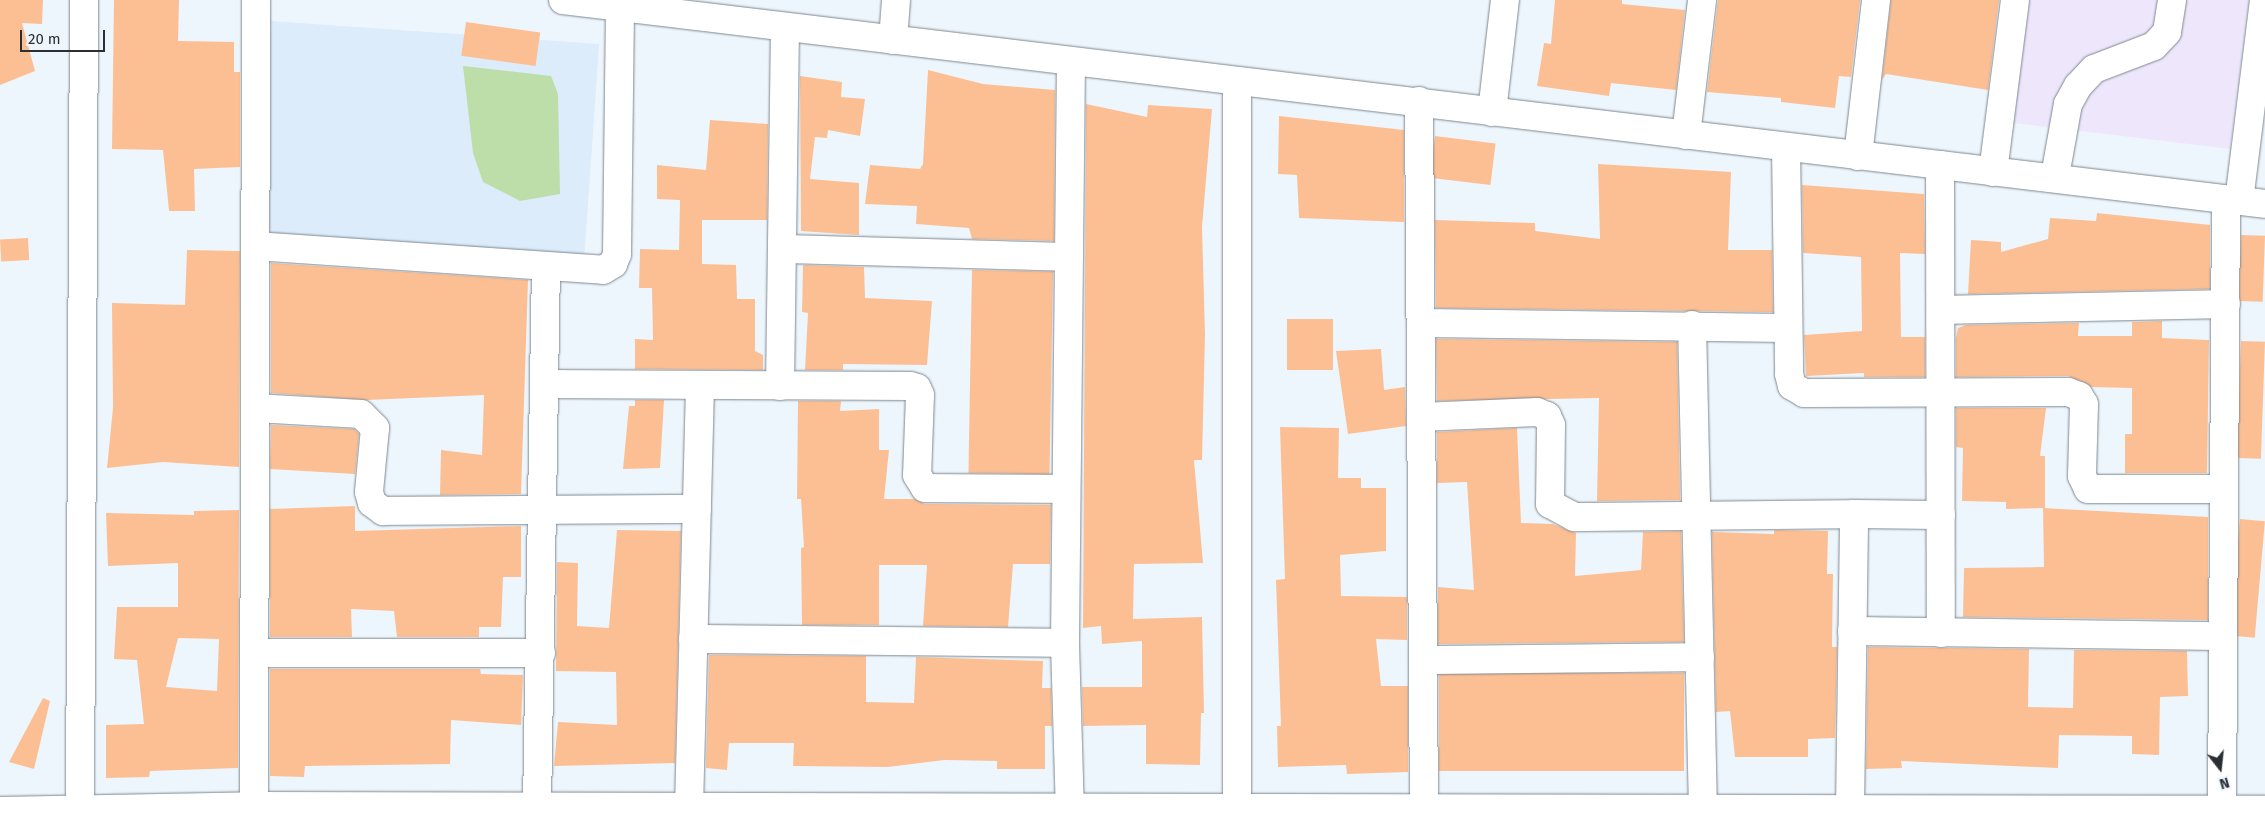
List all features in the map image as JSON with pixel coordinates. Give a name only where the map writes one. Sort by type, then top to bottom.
[{"type":"street","points":[[80,810],[84,0]]},
{"type":"street","points":[[254,810],[256,653],[256,0]]},
{"type":"street","points":[[563,0],[620,7],[721,10],[785,27],[1419,101],[1492,112],[1993,172],[2055,176],[2244,202]]},
{"type":"street","points":[[893,40],[896,0]]},
{"type":"street","points":[[1492,112],[1506,0]]},
{"type":"street","points":[[1686,135],[1702,0]]},
{"type":"street","points":[[1858,156],[1876,0]]},
{"type":"street","points":[[1993,172],[2015,0]]},
{"type":"street","points":[[2055,176],[2068,104],[2078,86],[2094,69],[2154,46],[2167,32],[2172,0]]},
{"type":"street","points":[[2222,811],[2226,304],[2244,202],[2264,0]]},
{"type":"street","points":[[255,246],[603,270],[613,264],[617,254],[620,7]]},
{"type":"street","points":[[780,386],[785,27]]},
{"type":"street","points":[[1070,811],[1065,643],[1071,61]]},
{"type":"street","points":[[1237,81],[1237,811]]},
{"type":"street","points":[[1414,810],[1423,660],[1419,101]]},
{"type":"street","points":[[1786,147],[1788,374],[1792,386],[1804,393],[2068,392],[2079,396],[2084,404],[2082,476],[2088,490],[2224,489]]},
{"type":"street","points":[[1940,165],[1941,633]]},
{"type":"street","points":[[783,249],[1069,257]]},
{"type":"street","points":[[537,807],[546,266]]},
{"type":"street","points":[[1941,310],[2226,304]]},
{"type":"street","points":[[1421,323],[1692,324],[1788,328]]},
{"type":"street","points":[[1692,324],[1703,809]]},
{"type":"street","points":[[544,384],[917,388],[918,475],[925,488],[1066,489]]},
{"type":"street","points":[[688,808],[700,385]]},
{"type":"street","points":[[255,408],[361,414],[375,428],[369,492],[372,503],[383,511],[697,509]]},
{"type":"street","points":[[1421,417],[1537,412],[1547,416],[1551,424],[1550,504],[1560,513],[1574,517],[1697,513],[1941,515]]},
{"type":"street","points":[[1850,809],[1854,514]]},
{"type":"street","points":[[1852,631],[2223,636]]},
{"type":"street","points":[[693,639],[1065,643]]},
{"type":"street","points":[[256,653],[541,653]]},
{"type":"street","points":[[1423,660],[1700,656]]},
{"type":"street","points":[[0,812],[537,807],[616,810],[688,808],[1070,811],[2265,810]]},
{"type":"shaded area","points":[[2021,0],[2249,0],[2230,149],[2006,122]]},
{"type":"shaded area","points":[[271,21],[599,44],[584,257],[256,234]]},
{"type":"green space","points":[[463,66],[551,76],[558,94],[560,194],[520,201],[483,182],[473,153]]},
{"type":"building","points":[[0,0],[43,0],[42,24],[22,23],[35,71],[0,85]]},
{"type":"building","points":[[114,0],[179,0],[178,41],[234,42],[234,72],[240,72],[240,167],[194,169],[195,211],[169,211],[163,150],[112,149]]},
{"type":"building","points":[[1555,0],[1622,0],[1622,4],[1685,10],[1676,90],[1611,83],[1609,96],[1537,86],[1544,43],[1551,44]]},
{"type":"building","points":[[1718,0],[1860,0],[1851,77],[1839,76],[1835,108],[1781,102],[1781,98],[1707,92]]},
{"type":"building","points":[[1891,0],[1999,0],[1988,90],[1886,74],[1882,80]]},
{"type":"building","points":[[466,22],[540,32],[536,66],[461,56]]},
{"type":"building","points":[[928,70],[983,84],[1055,90],[1054,241],[972,239],[969,228],[916,224],[917,206],[865,204],[870,165],[920,169],[923,164]]},
{"type":"building","points":[[800,76],[842,82],[841,97],[865,99],[860,136],[828,130],[827,138],[815,137],[810,179],[859,183],[859,235],[801,231]]},
{"type":"building","points":[[1086,104],[1147,117],[1148,105],[1212,109],[1202,227],[1205,334],[1202,460],[1194,460],[1203,563],[1134,564],[1133,619],[1202,617],[1204,713],[1201,713],[1200,765],[1146,764],[1146,725],[1083,726],[1082,687],[1142,687],[1142,641],[1102,644],[1101,626],[1083,628]]},
{"type":"building","points":[[1279,116],[1404,130],[1404,222],[1299,218],[1297,175],[1278,174]]},
{"type":"building","points":[[710,120],[768,124],[767,220],[702,220],[702,264],[736,265],[737,299],[755,299],[755,351],[763,355],[763,370],[635,369],[635,339],[653,340],[652,288],[639,288],[640,249],[679,250],[680,200],[657,199],[657,165],[706,170]]},
{"type":"building","points":[[1435,136],[1496,143],[1490,185],[1430,178]]},
{"type":"building","points":[[1598,164],[1731,172],[1728,250],[1772,250],[1773,312],[1436,308],[1435,220],[1535,223],[1535,231],[1600,239]]},
{"type":"building","points":[[1802,185],[1924,194],[1925,254],[1900,253],[1901,337],[1925,337],[1925,377],[1864,377],[1864,373],[1806,376],[1804,335],[1862,331],[1861,257],[1803,253]]},
{"type":"building","points":[[2097,213],[2210,225],[2210,289],[1968,294],[1971,240],[2001,242],[2001,252],[2048,239],[2050,218],[2096,221]]},
{"type":"building","points":[[2241,235],[2265,236],[2263,302],[2239,301]]},
{"type":"building","points":[[28,238],[29,260],[1,261],[0,239]]},
{"type":"building","points":[[187,250],[240,251],[239,467],[163,462],[107,468],[113,408],[112,303],[185,305]]},
{"type":"building","points":[[271,263],[528,280],[521,494],[440,495],[441,450],[482,455],[484,395],[366,400],[271,393]]},
{"type":"building","points":[[803,265],[864,267],[865,298],[932,301],[927,365],[843,364],[843,370],[805,370],[808,313],[802,312]]},
{"type":"building","points":[[972,270],[1053,271],[1049,474],[968,473]]},
{"type":"building","points":[[1287,319],[1333,319],[1333,370],[1287,370]]},
{"type":"building","points":[[2162,321],[2162,338],[2209,340],[2207,473],[2125,473],[2125,434],[2132,434],[2132,388],[2091,387],[2068,376],[1956,377],[1956,338],[1958,328],[1966,325],[2079,323],[2078,336],[2132,336],[2132,322]]},
{"type":"building","points":[[1436,339],[1677,342],[1680,500],[1597,501],[1599,398],[1437,401]]},
{"type":"building","points":[[2241,341],[2265,342],[2261,459],[2237,458]]},
{"type":"building","points":[[1381,349],[1384,390],[1405,387],[1406,426],[1348,434],[1336,351]]},
{"type":"building","points":[[635,400],[664,400],[660,468],[623,469],[629,406],[635,406]]},
{"type":"building","points":[[798,401],[841,401],[840,411],[879,409],[879,450],[889,450],[884,499],[915,499],[925,504],[1051,505],[1050,564],[1013,564],[1008,627],[923,626],[927,565],[879,565],[879,625],[802,625],[801,548],[804,547],[801,499],[797,499]]},
{"type":"building","points":[[1956,408],[2046,408],[2040,456],[2045,456],[2045,508],[2006,509],[2006,502],[1962,501],[1963,448],[1956,447]]},
{"type":"building","points":[[271,425],[354,429],[359,434],[355,474],[270,469]]},
{"type":"building","points":[[1280,427],[1339,428],[1338,478],[1361,478],[1361,488],[1386,488],[1386,551],[1340,555],[1341,596],[1407,597],[1407,640],[1376,639],[1381,686],[1408,686],[1408,772],[1347,774],[1346,765],[1278,767],[1277,726],[1281,726],[1276,580],[1285,579]]},
{"type":"building","points":[[1517,428],[1521,523],[1553,524],[1576,533],[1575,576],[1641,570],[1643,532],[1681,531],[1684,642],[1438,644],[1438,587],[1474,590],[1467,482],[1437,483],[1437,432]]},
{"type":"building","points":[[355,506],[355,531],[521,526],[521,577],[503,577],[501,627],[479,627],[479,637],[397,637],[394,611],[351,609],[352,637],[270,637],[270,509]]},
{"type":"building","points":[[2043,508],[2208,517],[2208,620],[1963,617],[1964,568],[2044,567]]},
{"type":"building","points":[[239,510],[238,768],[150,771],[149,777],[106,778],[106,725],[144,724],[137,660],[114,659],[117,607],[178,607],[178,563],[108,566],[106,513],[194,515],[194,511]],"holes":[[[178,638],[219,639],[217,691],[166,687]]]},
{"type":"building","points":[[2240,519],[2265,521],[2255,638],[2230,636]]},
{"type":"building","points":[[617,530],[681,531],[675,763],[554,766],[558,722],[617,725],[616,672],[556,671],[557,562],[578,563],[577,626],[609,628]]},
{"type":"building","points":[[1774,530],[1828,531],[1827,574],[1833,574],[1832,647],[1837,647],[1835,738],[1808,739],[1808,757],[1735,757],[1730,711],[1716,712],[1712,532],[1774,534]]},
{"type":"building","points":[[1868,647],[2029,649],[2028,707],[2073,708],[2074,650],[2187,651],[2188,696],[2160,697],[2159,755],[2132,754],[2132,736],[2059,735],[2058,768],[1901,761],[1902,768],[1866,769]]},
{"type":"building","points":[[709,655],[866,656],[866,702],[914,703],[916,657],[1043,661],[1042,688],[1051,688],[1052,726],[1045,726],[1045,769],[997,769],[997,761],[944,760],[888,767],[793,766],[794,743],[729,743],[727,770],[706,768]]},
{"type":"building","points":[[270,669],[480,669],[481,674],[523,675],[521,725],[451,720],[450,764],[305,766],[304,777],[270,776]]},
{"type":"building","points":[[1439,673],[1684,673],[1684,771],[1439,771]]},
{"type":"building","points":[[43,698],[50,701],[34,769],[9,762]]}]
